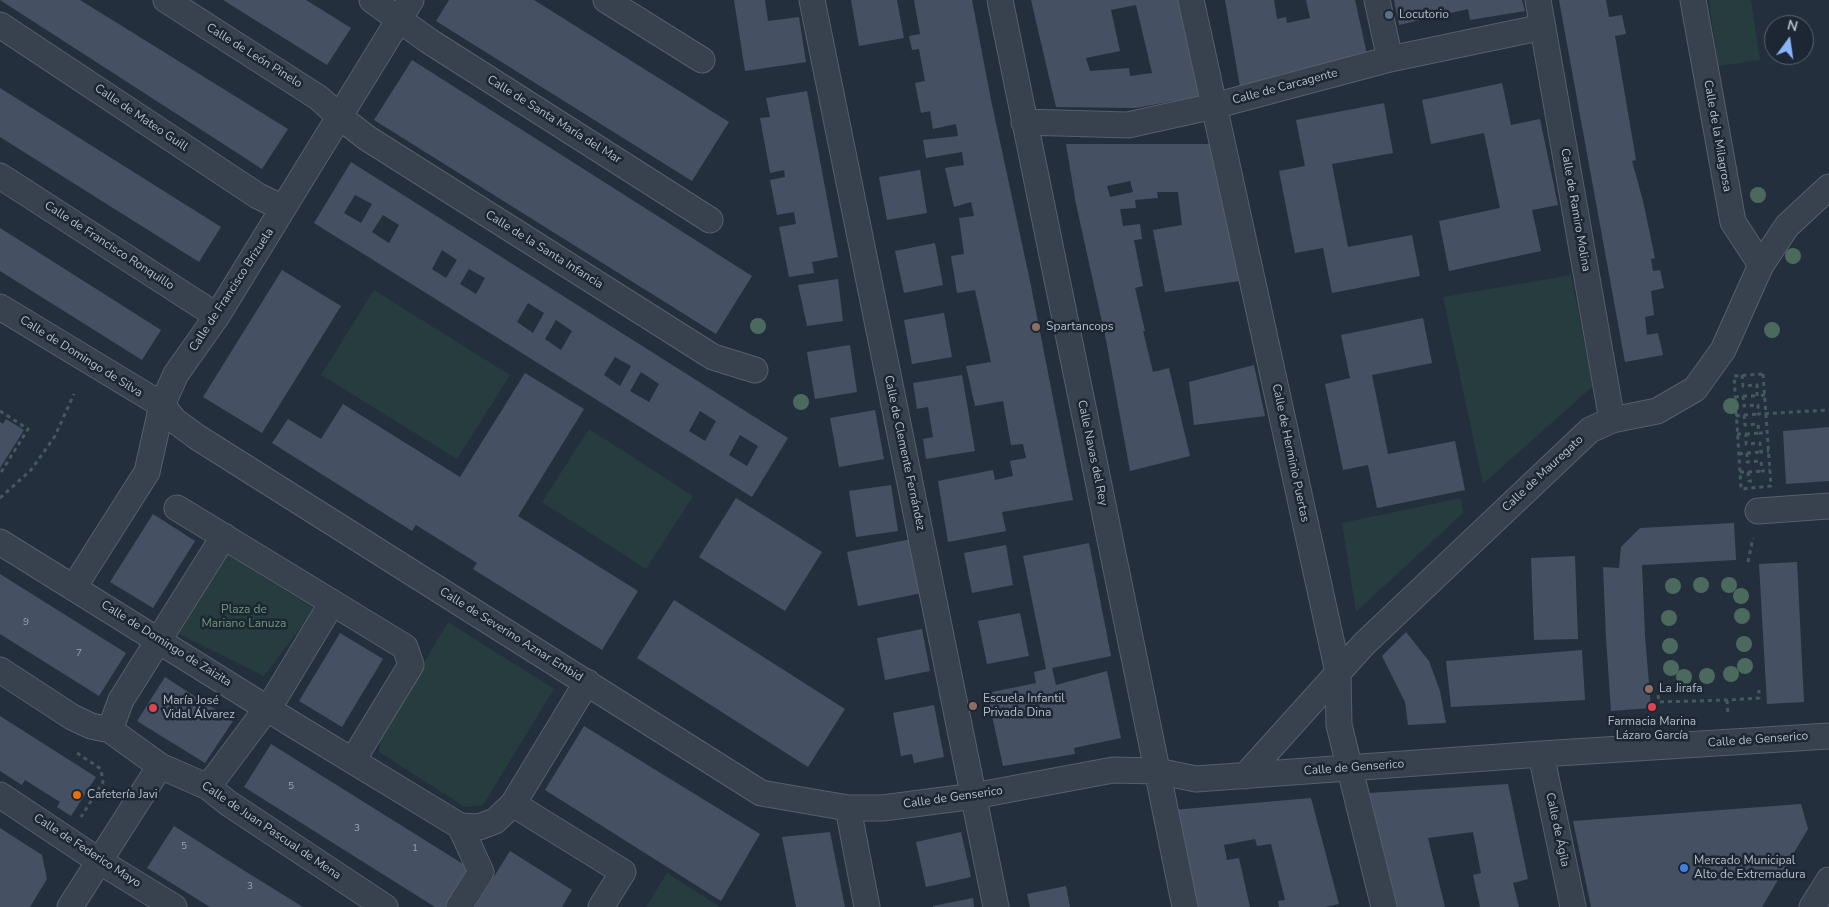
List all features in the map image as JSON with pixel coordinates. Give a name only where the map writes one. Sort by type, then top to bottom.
[{"type":"street","name":"Calle de León Pinelo","points":[[166,0],[320,98],[340,117]]},
{"type":"street","name":"Calle de Santa María del Mar","points":[[372,0],[405,9],[429,40],[710,220]]},
{"type":"street","points":[[606,0],[702,60]]},
{"type":"street","name":"Calle de Clemente Fernández","points":[[812,0],[996,907]]},
{"type":"street","name":"Calle Navas del Rey","points":[[1000,0],[1184,907]]},
{"type":"street","name":"Calle de Herminio Puertas","points":[[1191,0],[1338,672],[1339,725],[1384,907]]},
{"type":"street","points":[[1377,0],[1390,59]]},
{"type":"street","name":"Calle de Ramiro Molina","points":[[1538,0],[1612,420]]},
{"type":"street","name":"Calle de la Milagrosa","points":[[1693,0],[1733,222],[1761,265]]},
{"type":"street","name":"Calle de Francisco Brizuela","points":[[74,587],[147,472],[162,405],[176,374],[217,316],[405,9]]},
{"type":"street","name":"Calle de Mateo Guill","points":[[0,25],[258,196],[284,208]]},
{"type":"street","name":"Calle de Carcagente","points":[[1024,122],[1128,125],[1214,106],[1390,59],[1543,27]]},
{"type":"street","name":"Calle de la Santa Infancia","points":[[340,117],[367,138],[713,357],[755,370]]},
{"type":"street","name":"Calle de Francisco Ronquillo","points":[[0,176],[217,316]]},
{"type":"street","name":"Calle de Mauregato","points":[[1245,776],[1364,644],[1590,430],[1612,420],[1657,411],[1694,389],[1723,350],[1761,265],[1786,226],[1829,187]]},
{"type":"street","name":"Calle de Domingo de Silva","points":[[0,307],[162,405]]},
{"type":"street","name":"Calle de Severino Aznar Embid","points":[[162,405],[174,420],[197,438],[761,793],[848,808],[883,808]]},
{"type":"street","points":[[1758,511],[1829,506]]},
{"type":"street","points":[[178,508],[405,647],[411,665],[353,760]]},
{"type":"street","points":[[110,730],[120,700],[224,536]]},
{"type":"street","name":"Calle de Domingo de Zaizita","points":[[0,542],[460,826]]},
{"type":"street","points":[[208,787],[283,685],[332,603]]},
{"type":"street","name":"Calle de Juan Pascual de Mena","points":[[0,670],[72,717],[90,726],[110,730],[160,766],[208,787],[228,803],[385,907]]},
{"type":"street","points":[[458,907],[481,872],[460,826],[479,827],[495,820],[514,804],[587,682]]},
{"type":"street","name":"Calle de Genserico","points":[[883,808],[974,796],[1113,770],[1157,771],[1196,779],[1541,754],[1829,736]]},
{"type":"street","name":"Calle de Ágila","points":[[1541,754],[1573,907]]},
{"type":"street","points":[[70,907],[160,766]]},
{"type":"street","name":"Calle de Federico Mayo","points":[[0,796],[99,861],[174,907]]},
{"type":"street","points":[[514,804],[623,872],[601,907]]},
{"type":"street","points":[[848,808],[867,907]]},
{"type":"street","points":[[1812,907],[1829,880]]},
{"type":"path","points":[[1734,376],[1764,374],[1769,451],[1770,472],[1740,472]]},
{"type":"path","points":[[1742,375],[1743,386],[1756,386],[1757,396]]},
{"type":"path","points":[[1734,382],[1741,489]]},
{"type":"path","points":[[0,498],[32,470],[55,436],[74,394]]},
{"type":"path","points":[[1743,396],[1744,406],[1758,405],[1758,414]]},
{"type":"path","points":[[1735,397],[1765,396]]},
{"type":"path","points":[[1736,416],[1829,410]]},
{"type":"path","points":[[0,411],[28,430],[0,474]]},
{"type":"path","points":[[1744,415],[1745,424],[1758,424],[1759,434]]},
{"type":"path","points":[[1737,434],[1767,433]]},
{"type":"path","points":[[1746,434],[1746,444],[1760,443],[1761,452]]},
{"type":"path","points":[[1739,454],[1769,451]]},
{"type":"path","points":[[1746,453],[1747,462],[1761,461],[1762,471]]},
{"type":"path","points":[[1748,472],[1749,481]]},
{"type":"path","points":[[1658,695],[1659,702],[1759,698],[1759,690]]},
{"type":"path","points":[[72,750],[101,769],[103,782],[80,818]]},
{"type":"green space","points":[[1709,0],[1751,0],[1760,60],[1718,66]]},
{"type":"green space","points":[[1571,275],[1593,386],[1483,484],[1443,297]]},
{"type":"green space","points":[[374,290],[510,375],[457,459],[321,375]]},
{"type":"green space","points":[[589,429],[693,496],[646,569],[542,502]]},
{"type":"green space","points":[[1461,498],[1463,513],[1356,612],[1342,523]]},
{"type":"green space","name":"Plaza de Mariano Lanuza","points":[[228,555],[315,609],[264,676],[179,634]]},
{"type":"green space","points":[[448,622],[554,689],[483,805],[465,807],[379,752],[380,737]]},
{"type":"green space","points":[[667,873],[720,907],[646,907]]},
{"type":"building","points":[[0,0],[80,0],[288,129],[262,169]]},
{"type":"building","points":[[223,0],[306,0],[351,28],[327,65]]},
{"type":"building","points":[[449,0],[534,0],[729,122],[692,181],[436,21]]},
{"type":"building","points":[[734,0],[765,0],[768,21],[799,17],[806,62],[745,71]]},
{"type":"building","points":[[851,0],[897,0],[904,38],[859,46]]},
{"type":"building","points":[[914,0],[972,0],[1073,500],[1002,512],[1006,531],[948,542],[938,481],[993,470],[995,480],[1013,476],[1010,461],[1026,458],[1023,444],[1011,445],[1003,401],[975,406],[966,366],[991,362],[975,290],[957,293],[951,256],[964,254],[959,218],[974,216],[971,202],[954,207],[945,168],[964,165],[962,152],[926,158],[923,140],[958,136],[956,124],[933,129],[930,111],[921,113],[915,83],[925,81],[919,49],[912,50],[909,36],[920,34]]},
{"type":"building","points":[[1031,0],[1185,0],[1206,95],[1136,108],[1056,107]],"holes":[[[1136,5],[1152,73],[1130,76],[1129,68],[1090,71],[1086,58],[1120,51],[1111,10]]]},
{"type":"building","points":[[1225,0],[1274,0],[1277,19],[1286,17],[1287,23],[1310,18],[1306,0],[1355,0],[1367,54],[1240,87]]},
{"type":"building","points":[[1394,0],[1522,0],[1525,11],[1470,20],[1468,9],[1399,25]]},
{"type":"building","points":[[1559,0],[1606,0],[1609,17],[1622,15],[1626,34],[1615,36],[1636,160],[1632,161],[1655,258],[1651,259],[1653,271],[1660,270],[1664,288],[1651,291],[1654,315],[1645,317],[1647,335],[1658,333],[1663,355],[1625,362]]},
{"type":"building","points":[[412,60],[752,276],[716,334],[374,120]]},
{"type":"building","points":[[1502,83],[1511,125],[1540,119],[1558,205],[1532,210],[1541,251],[1449,271],[1439,221],[1500,208],[1484,133],[1431,144],[1422,100]]},
{"type":"building","points":[[0,88],[221,227],[199,262],[0,137]]},
{"type":"building","points":[[807,91],[838,257],[812,262],[814,273],[789,277],[779,227],[796,224],[794,212],[777,215],[770,180],[785,177],[784,170],[770,173],[760,118],[770,117],[766,98]]},
{"type":"building","points":[[1384,103],[1393,153],[1332,164],[1348,247],[1412,235],[1420,276],[1332,293],[1323,248],[1295,253],[1279,171],[1305,166],[1296,120]]},
{"type":"building","points":[[1066,144],[1214,144],[1246,280],[1165,292],[1153,230],[1182,225],[1178,192],[1157,192],[1158,198],[1135,200],[1136,208],[1120,209],[1123,226],[1140,224],[1142,239],[1134,240],[1143,286],[1135,288],[1145,331],[1143,331],[1153,372],[1169,368],[1190,456],[1130,471],[1106,340],[1076,204]],"holes":[[[1130,181],[1133,192],[1110,197],[1107,186]]]},
{"type":"building","points":[[351,162],[788,438],[752,497],[314,223]],"holes":[[[355,195],[372,204],[361,223],[344,213]],[[383,215],[399,225],[389,243],[372,232]],[[442,250],[457,260],[446,278],[432,269]],[[469,269],[485,278],[476,294],[460,284]],[[528,303],[544,313],[533,333],[517,322]],[[556,320],[572,331],[561,350],[545,339]],[[615,357],[631,366],[620,386],[604,375]],[[641,372],[659,384],[649,402],[630,391]],[[700,411],[716,421],[705,441],[689,431]],[[740,435],[758,446],[747,466],[729,455]]]},
{"type":"building","points":[[920,170],[927,213],[887,220],[879,177]]},
{"type":"building","points":[[0,228],[161,330],[142,360],[0,271]]},
{"type":"building","points":[[935,243],[943,285],[904,293],[895,251]]},
{"type":"building","points":[[282,270],[341,306],[262,433],[203,397]]},
{"type":"building","points":[[838,279],[843,321],[807,326],[798,285]]},
{"type":"building","points":[[944,313],[952,357],[912,364],[904,320]]},
{"type":"building","points":[[1423,318],[1432,363],[1372,375],[1388,454],[1455,441],[1465,490],[1377,508],[1368,465],[1343,470],[1325,384],[1350,378],[1341,335]]},
{"type":"building","points":[[850,345],[857,392],[815,399],[807,352]]},
{"type":"building","points":[[1254,365],[1265,416],[1194,425],[1189,382]]},
{"type":"building","points":[[525,373],[584,409],[518,516],[638,591],[602,650],[473,569],[477,563],[416,525],[412,531],[272,443],[288,419],[321,439],[343,404],[460,477]]},
{"type":"building","points":[[962,375],[975,451],[926,459],[923,439],[933,437],[928,407],[917,409],[913,383]]},
{"type":"building","points":[[875,410],[884,459],[839,467],[830,418]]},
{"type":"building","points":[[6,419],[24,430],[0,468],[0,422],[3,424]]},
{"type":"building","points":[[1829,427],[1829,481],[1786,484],[1783,431]]},
{"type":"building","points":[[891,485],[898,531],[856,537],[849,491]]},
{"type":"building","points":[[736,498],[822,552],[785,611],[699,557]]},
{"type":"building","points":[[153,514],[195,541],[153,608],[110,582]]},
{"type":"building","points":[[1734,523],[1736,560],[1642,565],[1651,708],[1611,711],[1603,567],[1619,568],[1621,547],[1640,528]]},
{"type":"building","points":[[911,539],[922,593],[858,606],[847,552]]},
{"type":"building","points":[[1089,543],[1111,656],[1052,668],[1056,685],[1107,671],[1121,738],[1074,748],[1075,754],[1003,766],[987,693],[1036,683],[1034,672],[1046,669],[1023,556]]},
{"type":"building","points":[[1006,545],[1013,585],[972,593],[964,553]]},
{"type":"building","points":[[1575,556],[1578,639],[1534,640],[1531,558]]},
{"type":"building","points":[[1797,562],[1804,702],[1767,704],[1759,564]]},
{"type":"building","points":[[0,574],[126,653],[99,696],[0,634]]},
{"type":"building","points":[[674,600],[845,709],[808,767],[637,658]]},
{"type":"building","points":[[1020,613],[1029,656],[987,664],[978,621]]},
{"type":"building","points":[[922,629],[930,671],[885,680],[877,638]]},
{"type":"building","points":[[1406,632],[1429,661],[1440,691],[1446,723],[1408,725],[1405,702],[1382,656]]},
{"type":"building","points":[[340,633],[383,659],[342,727],[299,701]]},
{"type":"building","points":[[1582,650],[1585,700],[1451,707],[1446,661]]},
{"type":"building","points":[[165,677],[233,721],[205,763],[137,721]]},
{"type":"building","points":[[934,705],[944,757],[914,763],[912,754],[901,756],[893,713]]},
{"type":"building","points":[[0,716],[96,777],[71,816],[57,807],[60,802],[25,780],[22,785],[0,771]]},
{"type":"building","points":[[584,726],[760,834],[721,901],[545,790]]},
{"type":"building","points":[[271,744],[471,869],[447,907],[435,907],[244,787]]},
{"type":"building","points":[[1508,784],[1528,879],[1513,883],[1519,907],[1480,907],[1473,875],[1481,873],[1473,832],[1428,838],[1445,907],[1397,907],[1369,793]]},
{"type":"building","points":[[1311,798],[1339,904],[1325,907],[1279,907],[1278,901],[1285,900],[1271,844],[1257,846],[1255,839],[1224,845],[1227,860],[1239,858],[1250,907],[1193,907],[1173,810]]},
{"type":"building","name":"Mercado Municipal Alto de Extremadura","points":[[1801,804],[1808,829],[1762,907],[1591,907],[1573,821]]},
{"type":"building","points":[[174,826],[303,907],[210,907],[147,868]]},
{"type":"building","points":[[0,828],[42,855],[47,879],[30,907],[0,907]]},
{"type":"building","points":[[830,832],[845,907],[796,907],[782,837]]},
{"type":"building","points":[[961,832],[971,877],[926,887],[916,842]]},
{"type":"building","points":[[510,851],[572,890],[562,907],[475,907]]},
{"type":"building","points":[[1066,886],[1070,907],[1030,907],[1027,894]]},
{"type":"building","points":[[973,898],[974,907],[933,907],[933,906]]},
{"type":"place","name":"Locutorio","points":[[1389,15]]},
{"type":"place","name":"Spartancops","points":[[1036,327]]},
{"type":"place","name":"La Jirafa","points":[[1649,689]]},
{"type":"place","name":"Escuela Infantil Privada Dina","points":[[973,706]]},
{"type":"place","name":"Farmacia Marina Lázaro García","points":[[1652,707]]},
{"type":"place","name":"María José Vidal Álvarez","points":[[153,708]]},
{"type":"place","name":"Cafetería Javi","points":[[77,795]]},
{"type":"place","name":"Mercado Municipal Alto de Extremadura","points":[[1684,868]]}]
